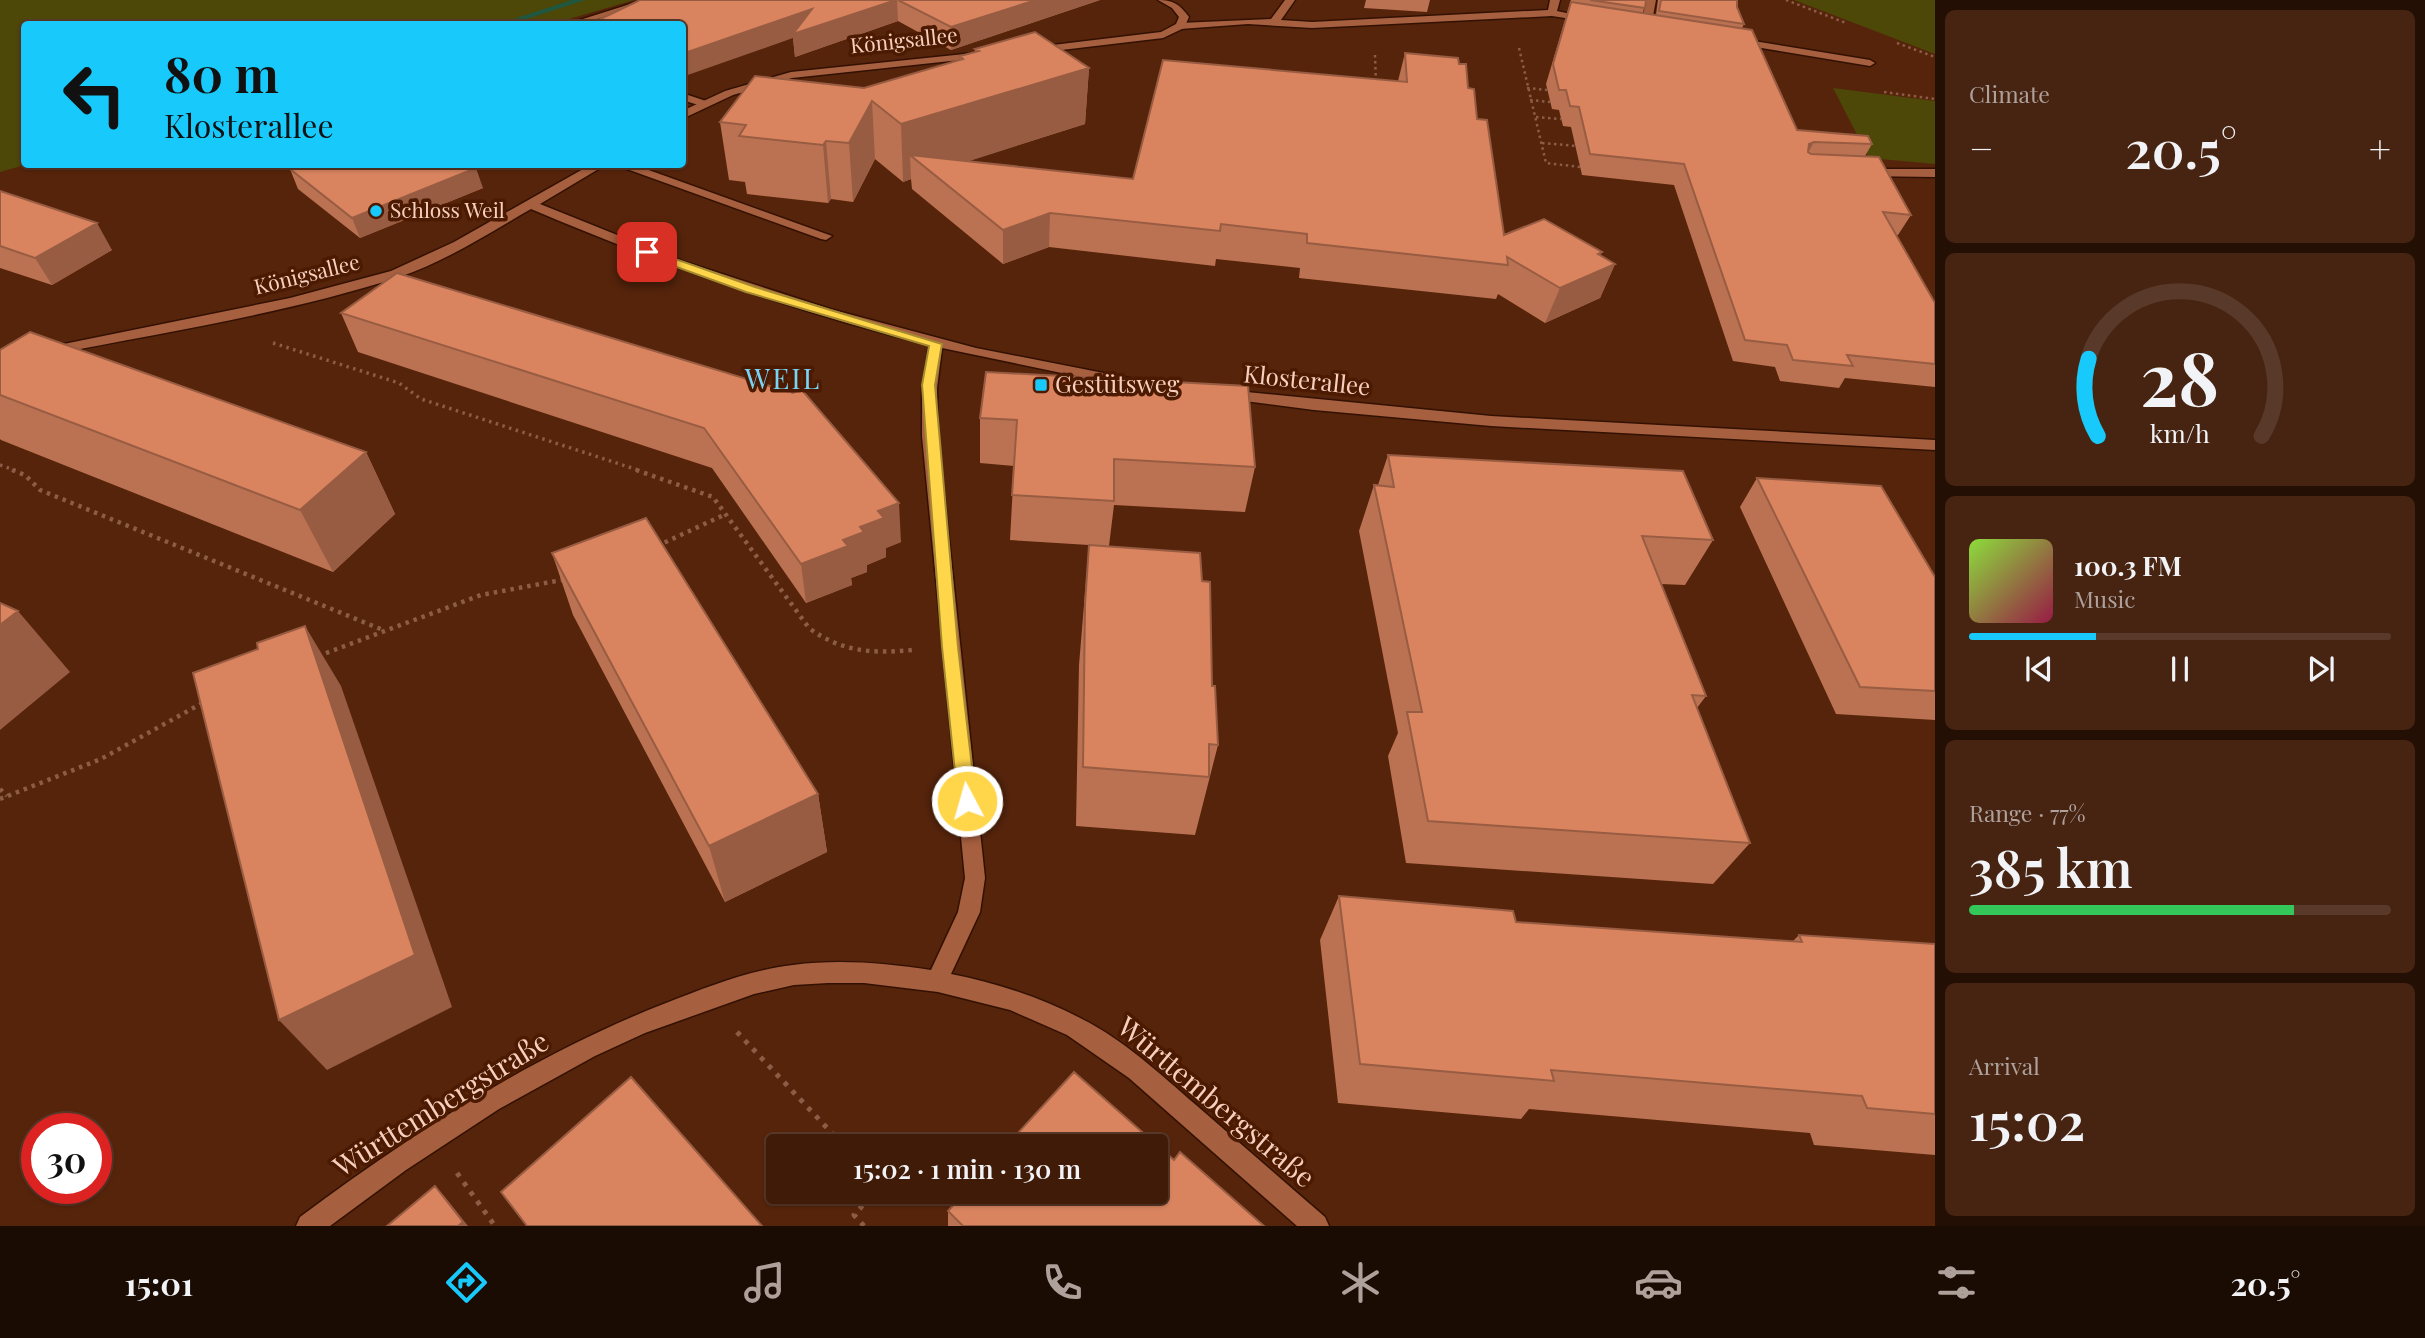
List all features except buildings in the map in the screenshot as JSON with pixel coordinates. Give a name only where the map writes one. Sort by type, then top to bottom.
[{"type":"street","points":[[582,21],[653,0]]},
{"type":"street","points":[[1163,0],[1181,12],[1184,17],[1180,26]]},
{"type":"street","points":[[1274,22],[1290,0]]},
{"type":"street","points":[[1552,13],[1555,0]]},
{"type":"street","points":[[1646,27],[1651,0]]},
{"type":"street","points":[[1021,51],[1147,38],[1163,35],[1180,26],[1274,22],[1311,24],[1552,13],[1605,21]]},
{"type":"street","points":[[1632,25],[1659,29]]},
{"type":"street","points":[[1724,40],[1870,63]]},
{"type":"street","name":"Königsallee","points":[[686,114],[748,87],[791,75],[994,54]]},
{"type":"street","points":[[686,97],[705,104]]},
{"type":"street","name":"Königsallee","points":[[34,355],[291,302],[369,282],[438,256],[533,205],[594,168]]},
{"type":"street","points":[[630,168],[826,236]]},
{"type":"street","points":[[1851,172],[1935,173]]},
{"type":"street","points":[[533,205],[647,252],[751,289],[936,344],[1139,384]]},
{"type":"street","points":[[936,344],[928,385],[950,647],[975,878],[969,912],[936,982]]},
{"type":"street","name":"Klosterallee","points":[[1208,393],[1336,408],[1527,424],[1935,445]]},
{"type":"street","name":"Württembergstraße","points":[[309,1226],[432,1139],[494,1099],[608,1037],[706,999],[790,976],[829,972],[875,973],[936,982],[995,996],[1073,1027],[1105,1045],[1141,1073],[1316,1226]]},
{"type":"path","points":[[1518,44],[1532,113],[1536,117],[1546,163],[1580,167]]},
{"type":"path","points":[[1374,47],[1376,94]]},
{"type":"path","points":[[1527,88],[1547,90]]},
{"type":"path","points":[[1880,92],[1935,99]]},
{"type":"path","points":[[1530,100],[1550,102]]},
{"type":"path","points":[[1536,117],[1561,119]]},
{"type":"path","points":[[1542,143],[1576,146]]},
{"type":"path","points":[[261,339],[399,383],[421,399],[707,493],[726,514],[809,628],[825,640],[862,653],[950,647]]},
{"type":"path","points":[[0,465],[27,476],[34,487],[40,490],[384,631]]},
{"type":"path","points":[[645,551],[726,514]]},
{"type":"path","points":[[309,660],[481,596],[579,576]]},
{"type":"path","points":[[0,799],[102,758],[213,698]]},
{"type":"path","points":[[0,789],[7,796]]},
{"type":"path","points":[[706,999],[833,1134]]},
{"type":"path","points":[[432,1139],[495,1226]]},
{"type":"path","points":[[864,1204],[854,1215],[864,1226]]},
{"type":"shaded area","points":[[0,0],[634,0],[562,21],[21,21],[21,166],[0,172]]},
{"type":"shaded area","points":[[1794,0],[1935,0],[1935,54]]},
{"type":"shaded area","points":[[1833,88],[1935,101],[1935,164],[1869,158]]},
{"type":"waterway","points":[[513,21],[581,0]]},
{"type":"place","name":"Schloss Weil","points":[[376,211]]},
{"type":"place","name":"Gestütsweg","points":[[1041,385]]},
{"type":"district","name":"WEIL","points":[[783,379]]},
{"type":"route","points":[[647,252],[807,307],[936,344],[928,385],[933,459],[967,801]]}]
